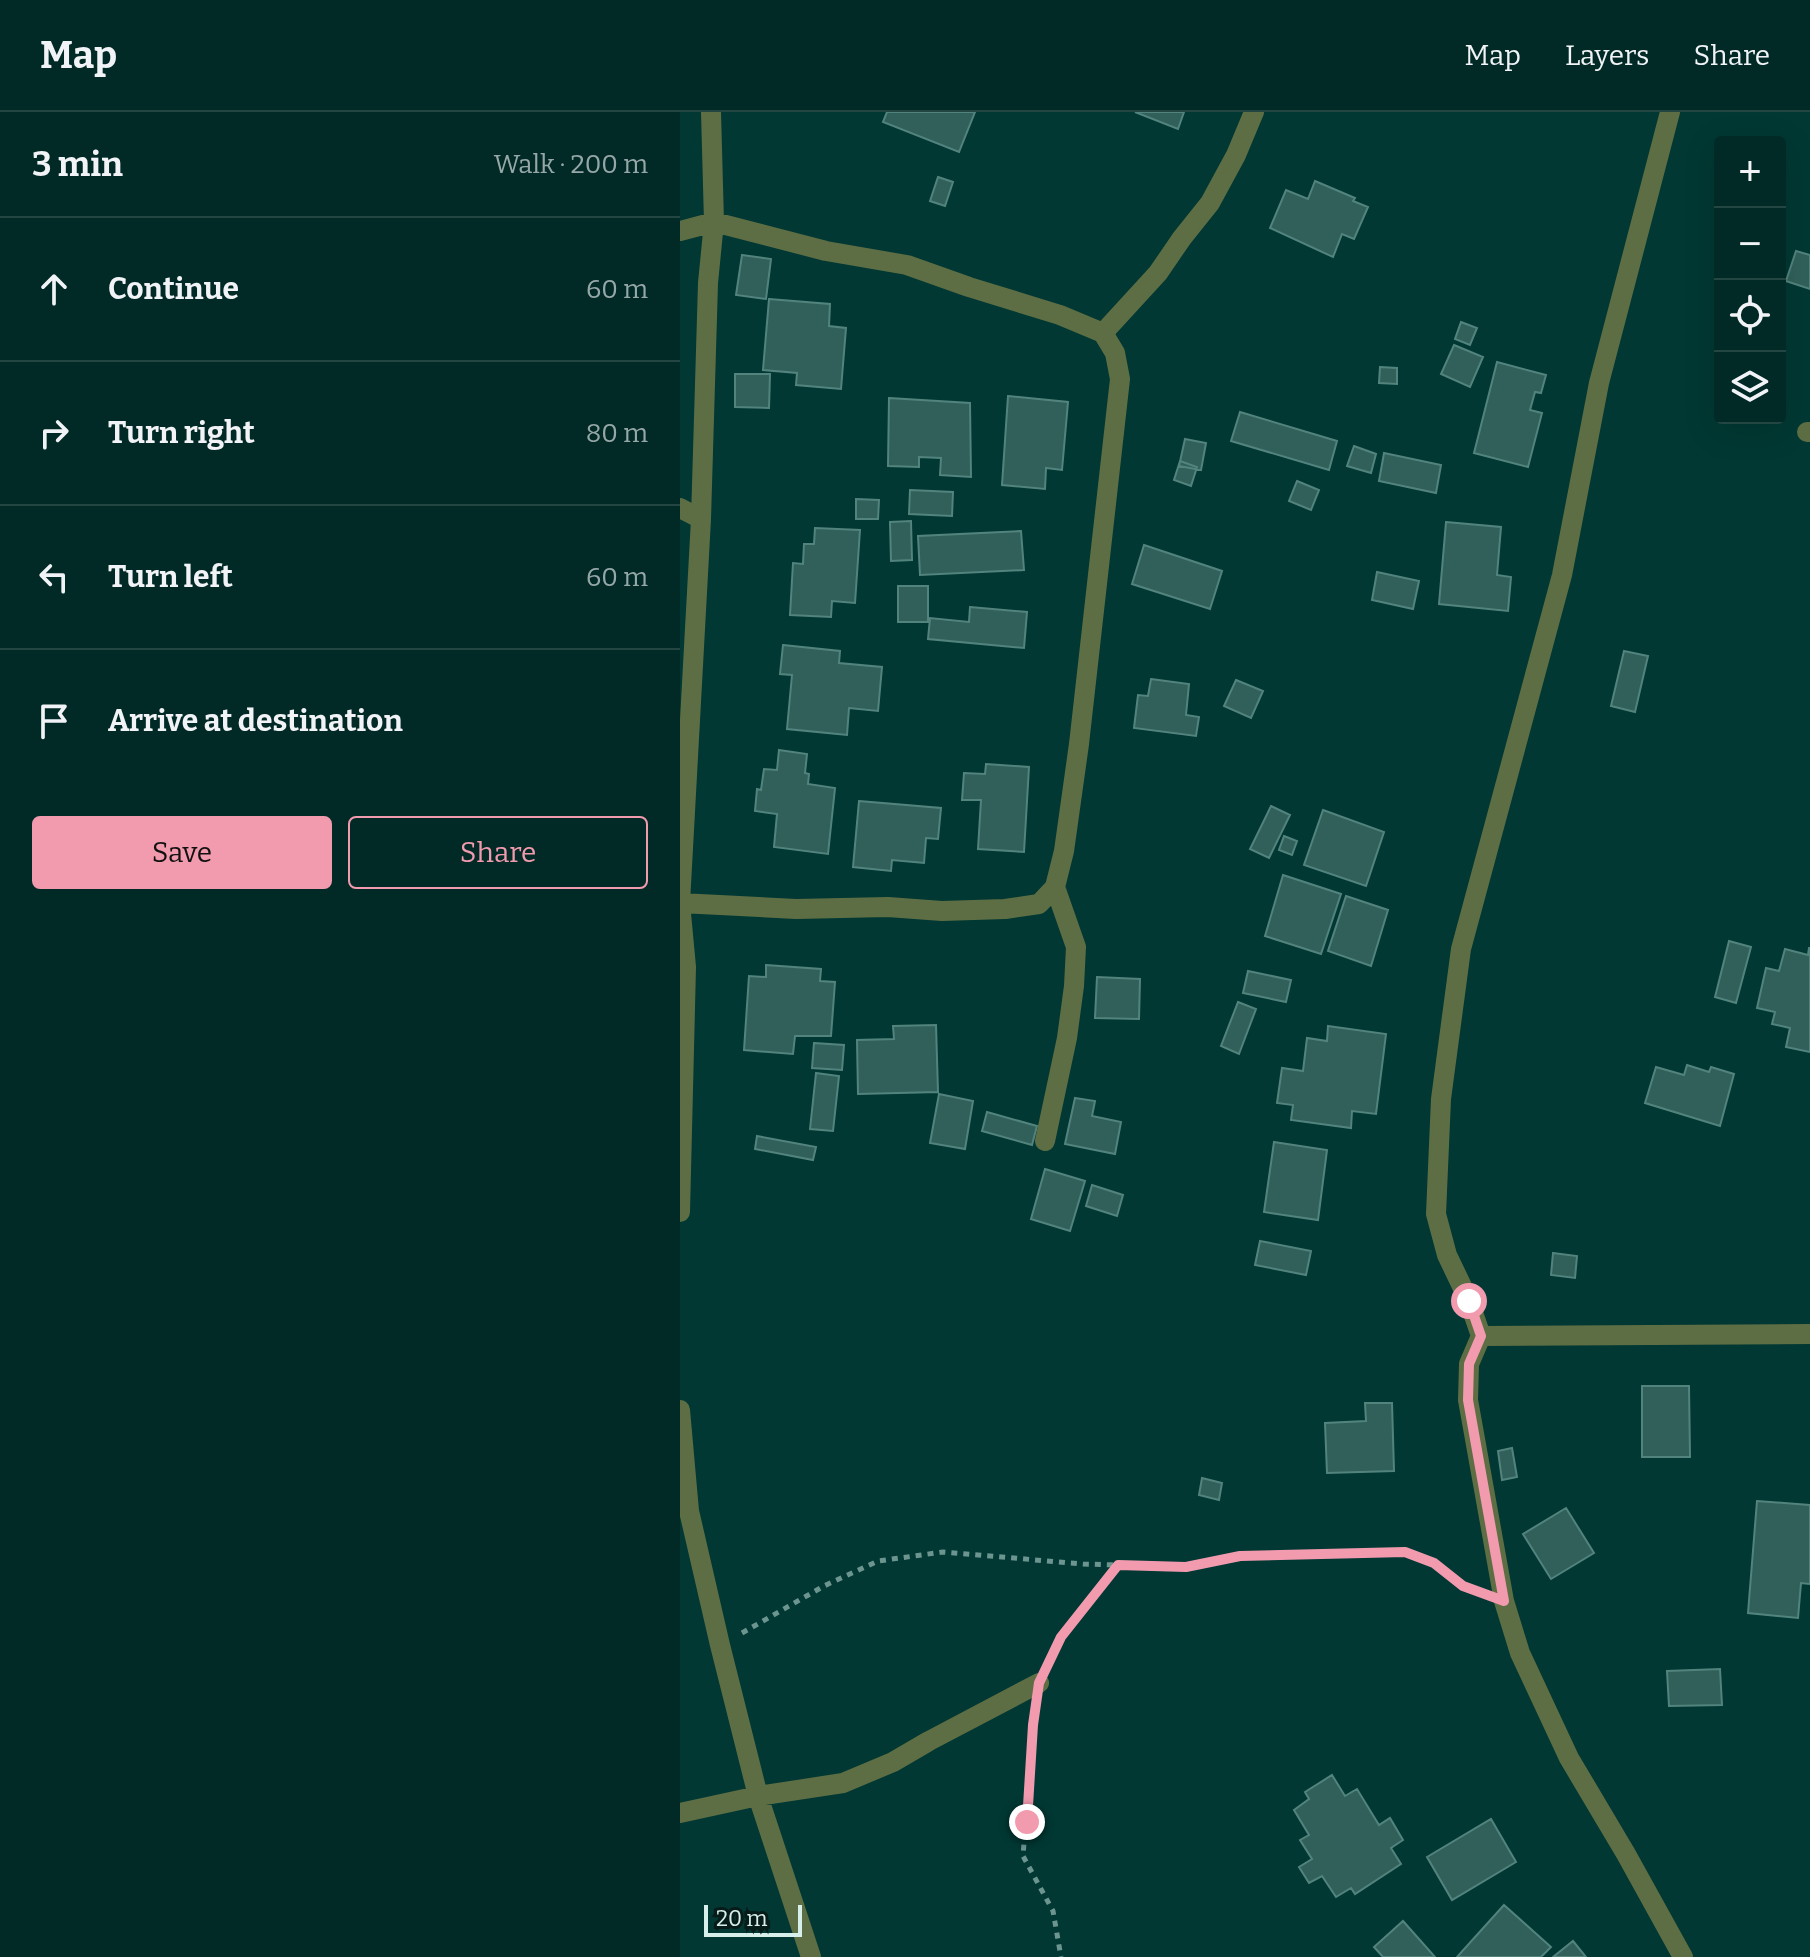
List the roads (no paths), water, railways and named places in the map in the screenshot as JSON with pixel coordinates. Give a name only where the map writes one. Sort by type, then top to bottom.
[{"type":"street","points":[[680,1212],[686,967],[680,903],[701,519],[708,283],[714,222],[711,112]]},
{"type":"street","points":[[1103,333],[1158,273],[1210,203],[1236,155],[1254,112]]},
{"type":"street","points":[[1670,112],[1599,383],[1562,575],[1461,949],[1441,1099],[1436,1214],[1447,1255],[1469,1301],[1481,1336],[1469,1364],[1468,1400],[1504,1601],[1520,1653],[1569,1758],[1683,1957]]},
{"type":"street","points":[[680,231],[714,222],[826,251],[907,265],[1060,315],[1103,333],[1115,353],[1120,379],[1079,744],[1064,851],[1055,887],[1039,904],[1005,909],[796,909],[680,903]]},
{"type":"street","points":[[680,508],[701,519]]},
{"type":"street","points":[[1045,1141],[1067,1038],[1076,947],[1055,887]]},
{"type":"street","points":[[1481,1336],[1810,1334]]},
{"type":"street","points":[[680,1410],[689,1511],[720,1645],[758,1796],[811,1957]]},
{"type":"street","points":[[680,1813],[758,1796],[843,1783],[893,1762],[1039,1683]]}]
